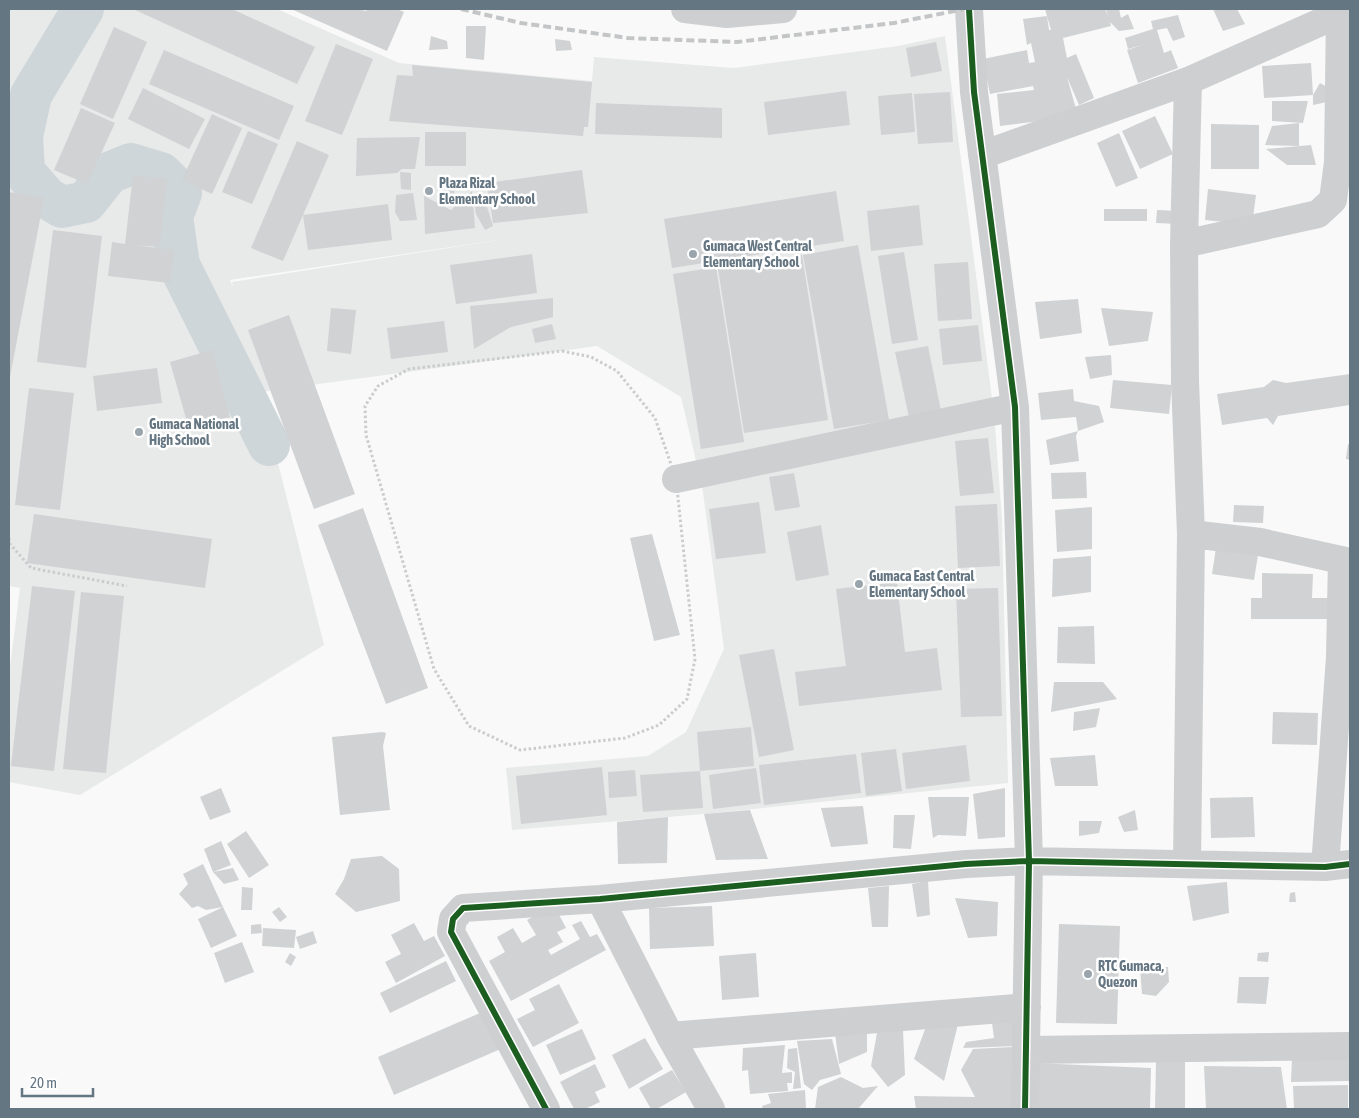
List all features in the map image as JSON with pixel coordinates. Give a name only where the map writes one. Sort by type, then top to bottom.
[{"type":"street","points":[[685,9],[727,11],[783,9]]},
{"type":"street","points":[[969,9],[974,92],[1015,407],[1029,861],[1025,1109]]},
{"type":"street","points":[[982,155],[1188,81],[1345,11],[1338,162],[1333,200],[1318,214],[1184,244]]},
{"type":"street","points":[[1187,864],[1191,534],[1185,381],[1184,244],[1188,81]]},
{"type":"street","points":[[676,479],[1015,407]]},
{"type":"street","points":[[546,1109],[451,932],[453,919],[463,908],[600,899],[966,864],[1029,861],[1338,865],[1340,657],[1346,561],[1260,542],[1191,534]]},
{"type":"street","points":[[600,899],[670,1036],[711,1109]]},
{"type":"street","points":[[670,1036],[1027,1007]]},
{"type":"street","points":[[1027,1050],[1350,1046]]},
{"type":"path","points":[[562,351],[591,357],[617,371],[655,418],[676,479],[695,659],[687,699],[658,725],[625,738],[520,750],[469,726],[434,669],[366,435],[365,406],[378,386],[409,369],[562,351]]},
{"type":"path","points":[[9,538],[10,544],[31,568],[127,586]]},
{"type":"shaded area","points":[[9,9],[277,9],[399,63],[592,81],[594,57],[734,68],[898,46],[945,36],[993,406],[697,465],[681,397],[597,346],[260,392],[324,645],[80,795],[9,782],[9,675],[20,588],[9,586]],"holes":[[[518,237],[232,282],[233,287],[230,280]]]},
{"type":"shaded area","name":"Gumaca East Central Elementary School","points":[[995,426],[1002,519],[1008,783],[704,814],[512,830],[506,768],[648,756],[686,732],[724,649],[702,485]]},
{"type":"building","points":[[133,9],[232,9],[315,47],[297,84]]},
{"type":"building","points":[[291,9],[358,9],[366,11],[368,9],[397,9],[404,12],[387,51]]},
{"type":"building","points":[[1045,9],[1105,9],[1108,16],[1106,9],[1119,9],[1121,18],[1128,14],[1134,29],[1119,31],[1110,22],[1111,26],[1063,38],[1067,58],[1076,54],[1094,98],[1079,105],[1067,77],[1076,109],[1039,121],[1000,126],[997,94],[1034,90],[1033,86],[990,94],[983,59],[1027,50],[1029,63],[1035,62],[1031,43],[1027,45],[1023,19],[1047,16]]},
{"type":"building","points":[[1213,9],[1237,9],[1245,24],[1223,31]]},
{"type":"building","points":[[1178,15],[1185,37],[1173,41],[1167,28],[1157,30],[1164,53],[1171,50],[1178,68],[1138,83],[1127,50],[1142,45],[1128,49],[1125,38],[1153,29],[1151,21]]},
{"type":"building","points":[[466,26],[486,26],[484,60],[466,58]]},
{"type":"building","points":[[114,27],[147,42],[113,119],[80,104]]},
{"type":"building","points":[[431,36],[447,41],[448,49],[429,50]]},
{"type":"building","points":[[555,39],[570,41],[572,50],[556,51]]},
{"type":"building","points":[[936,42],[942,71],[911,77],[906,48]]},
{"type":"building","points":[[336,44],[373,59],[342,135],[305,121]]},
{"type":"building","points":[[164,50],[294,106],[279,140],[149,84]]},
{"type":"building","points":[[1311,63],[1313,95],[1264,98],[1262,66]]},
{"type":"building","points":[[412,65],[592,82],[588,127],[584,127],[583,136],[389,121],[397,75],[413,76]]},
{"type":"building","points":[[1320,83],[1332,90],[1332,101],[1313,105],[1313,95]]},
{"type":"building","points":[[143,88],[205,119],[189,149],[128,119]]},
{"type":"building","points":[[846,91],[850,125],[768,135],[764,102]]},
{"type":"building","points":[[950,92],[953,142],[918,144],[914,94]]},
{"type":"building","points":[[912,93],[915,132],[881,135],[878,96]]},
{"type":"building","points":[[1272,101],[1308,101],[1303,123],[1272,121]]},
{"type":"building","points":[[596,103],[722,108],[722,138],[595,134]]},
{"type":"building","points":[[81,108],[115,123],[87,184],[54,170]]},
{"type":"building","points":[[212,114],[242,128],[212,194],[182,180]]},
{"type":"building","points":[[1155,116],[1173,154],[1140,169],[1122,131]]},
{"type":"building","points":[[1299,123],[1299,146],[1265,145],[1272,126]]},
{"type":"building","points":[[1211,124],[1259,125],[1259,169],[1211,169]]},
{"type":"building","points":[[248,131],[278,144],[252,204],[222,192]]},
{"type":"building","points":[[425,132],[466,132],[466,166],[425,166]]},
{"type":"building","points":[[1119,133],[1138,178],[1116,187],[1097,143]]},
{"type":"building","points":[[420,137],[415,169],[402,169],[397,173],[356,176],[357,138]]},
{"type":"building","points":[[297,141],[329,155],[283,261],[251,248]]},
{"type":"building","points":[[1311,145],[1316,165],[1287,165],[1266,149]]},
{"type":"building","points":[[582,170],[588,213],[493,223],[487,183]]},
{"type":"building","points":[[400,172],[411,173],[411,190],[401,189]]},
{"type":"building","points":[[133,175],[167,179],[160,247],[136,245],[174,250],[170,283],[108,276],[112,242],[125,244]]},
{"type":"building","points":[[451,184],[456,186],[451,204],[445,201],[445,187]]},
{"type":"building","points":[[1208,189],[1256,195],[1252,225],[1205,220]]},
{"type":"building","points":[[472,191],[475,228],[425,234],[424,196],[451,210]]},
{"type":"building","points":[[836,191],[844,241],[672,268],[664,219]]},
{"type":"building","points":[[9,192],[44,198],[10,377],[9,377]]},
{"type":"building","points":[[413,193],[417,220],[400,221],[395,212],[396,195]]},
{"type":"building","points":[[483,194],[493,226],[485,230],[476,214],[474,200]]},
{"type":"building","points":[[388,204],[392,240],[308,250],[303,215]]},
{"type":"building","points":[[919,205],[923,245],[871,251],[867,211]]},
{"type":"building","points":[[1104,209],[1147,209],[1147,221],[1104,221]]},
{"type":"building","points":[[1157,210],[1178,211],[1178,224],[1156,223]]},
{"type":"building","points":[[53,230],[102,236],[86,368],[37,362]]},
{"type":"building","points":[[858,245],[889,420],[834,429],[803,255]]},
{"type":"building","points":[[904,252],[918,340],[892,344],[878,256]]},
{"type":"building","points":[[532,254],[537,293],[456,304],[450,265]]},
{"type":"building","points":[[802,255],[828,420],[744,433],[718,269]]},
{"type":"building","points":[[968,262],[972,319],[938,321],[934,264]]},
{"type":"building","points":[[716,267],[744,442],[701,449],[673,274]]},
{"type":"building","points":[[553,298],[553,317],[511,327],[474,349],[470,306]]},
{"type":"building","points":[[1078,299],[1082,333],[1040,339],[1035,302]]},
{"type":"building","points":[[331,308],[356,310],[351,354],[327,351]]},
{"type":"building","points":[[1101,308],[1153,312],[1148,341],[1109,346]]},
{"type":"building","points":[[289,315],[355,494],[314,509],[248,330]]},
{"type":"building","points":[[444,321],[448,352],[391,359],[387,328]]},
{"type":"building","points":[[552,324],[556,339],[535,343],[532,329]]},
{"type":"building","points":[[978,325],[982,361],[943,365],[939,329]]},
{"type":"building","points":[[928,346],[941,411],[909,417],[895,352]]},
{"type":"building","points":[[212,350],[230,417],[189,429],[170,362]]},
{"type":"building","points":[[1111,355],[1112,375],[1090,379],[1085,357]]},
{"type":"building","points":[[157,368],[162,403],[97,411],[93,376]]},
{"type":"building","points":[[1350,374],[1350,405],[1278,416],[1273,425],[1267,418],[1222,425],[1217,394],[1264,387],[1273,380],[1286,383]]},
{"type":"building","points":[[1113,380],[1172,385],[1169,414],[1110,408]]},
{"type":"building","points":[[29,388],[74,393],[60,510],[15,505]]},
{"type":"building","points":[[1073,389],[1074,401],[1099,406],[1104,422],[1078,431],[1076,417],[1041,420],[1038,393]]},
{"type":"building","points":[[1078,431],[1076,436],[1079,461],[1050,465],[1046,440]]},
{"type":"building","points":[[988,438],[994,493],[960,496],[955,441]]},
{"type":"building","points":[[1348,444],[1350,444],[1350,460],[1346,459]]},
{"type":"building","points":[[1086,472],[1087,498],[1052,499],[1051,473]]},
{"type":"building","points":[[794,473],[800,507],[775,511],[769,477]]},
{"type":"building","points":[[759,502],[766,553],[716,559],[709,509]]},
{"type":"building","points":[[997,504],[1000,566],[958,568],[955,506]]},
{"type":"building","points":[[1234,505],[1264,506],[1263,523],[1233,522]]},
{"type":"building","points":[[1092,507],[1092,549],[1057,552],[1055,510]]},
{"type":"building","points":[[363,508],[428,688],[386,704],[318,525]]},
{"type":"building","points":[[34,514],[212,539],[205,588],[27,563]]},
{"type":"building","points":[[821,525],[829,575],[796,581],[787,532]]},
{"type":"building","points":[[652,534],[680,635],[654,641],[630,538]]},
{"type":"building","points":[[1216,548],[1258,555],[1254,580],[1212,574]]},
{"type":"building","points":[[1091,556],[1091,592],[1052,597],[1053,559]]},
{"type":"building","points":[[1262,573],[1313,574],[1312,598],[1334,598],[1333,619],[1251,619],[1251,598],[1262,598]]},
{"type":"building","points":[[897,582],[905,652],[937,648],[942,690],[799,706],[795,672],[846,666],[836,589]]},
{"type":"building","points":[[32,586],[75,591],[54,771],[11,766]]},
{"type":"building","points":[[998,588],[1002,716],[961,717],[956,589]]},
{"type":"building","points":[[81,592],[124,596],[106,773],[63,769]]},
{"type":"building","points":[[1094,626],[1095,664],[1057,663],[1058,627]]},
{"type":"building","points":[[774,649],[794,750],[759,757],[739,655]]},
{"type":"building","points":[[1054,682],[1103,682],[1117,699],[1051,712]]},
{"type":"building","points":[[1100,708],[1096,727],[1073,731],[1074,712]]},
{"type":"building","points":[[1273,712],[1318,713],[1317,745],[1272,744]]},
{"type":"building","points":[[751,727],[754,766],[700,771],[697,732]]},
{"type":"building","points":[[386,733],[383,746],[390,810],[340,815],[332,737]]},
{"type":"building","points":[[966,745],[970,781],[906,789],[902,753]]},
{"type":"building","points":[[896,749],[902,791],[866,796],[861,753]]},
{"type":"building","points":[[856,754],[861,793],[764,805],[759,765]]},
{"type":"building","points":[[1095,755],[1098,786],[1055,786],[1050,758]]},
{"type":"building","points":[[602,767],[607,815],[521,824],[516,776]]},
{"type":"building","points":[[756,768],[761,803],[713,809],[709,775]]},
{"type":"building","points":[[635,770],[637,796],[609,798],[608,772]]},
{"type":"building","points":[[700,771],[703,808],[643,812],[640,775]]},
{"type":"building","points":[[221,788],[231,812],[210,820],[200,797]]},
{"type":"building","points":[[1005,788],[1005,837],[978,839],[973,794]]},
{"type":"building","points":[[928,797],[969,797],[966,836],[938,835],[933,838]]},
{"type":"building","points":[[1253,797],[1255,837],[1211,838],[1210,798]]},
{"type":"building","points":[[863,806],[868,844],[831,847],[821,808]]},
{"type":"building","points":[[750,810],[768,859],[716,860],[704,814]]},
{"type":"building","points":[[1135,810],[1138,830],[1124,832],[1118,817]]},
{"type":"building","points":[[894,815],[915,815],[911,849],[893,848]]},
{"type":"building","points":[[668,817],[667,863],[618,864],[617,822]]},
{"type":"building","points":[[1079,821],[1102,821],[1099,833],[1079,836]]},
{"type":"building","points":[[246,831],[269,865],[249,878],[227,844]]},
{"type":"building","points":[[221,841],[231,865],[213,872],[204,849]]},
{"type":"building","points":[[382,856],[399,869],[400,901],[356,912],[335,894],[344,879],[351,859]]},
{"type":"building","points":[[203,864],[223,907],[206,910],[198,906],[192,908],[179,894],[188,884],[183,874]]},
{"type":"building","points":[[233,868],[239,880],[224,884],[213,872]]},
{"type":"building","points":[[928,881],[930,915],[917,917],[912,884]]},
{"type":"building","points":[[1227,882],[1229,913],[1193,921],[1187,886]]},
{"type":"building","points":[[889,886],[888,927],[872,927],[868,888]]},
{"type":"building","points":[[242,887],[253,888],[252,910],[241,910]]},
{"type":"building","points":[[1295,892],[1296,902],[1289,902],[1290,893]]},
{"type":"building","points":[[955,898],[998,902],[997,936],[968,938]]},
{"type":"building","points":[[554,905],[566,928],[557,932],[563,942],[548,950],[551,955],[580,939],[572,925],[581,921],[590,937],[597,934],[606,950],[511,1001],[489,961],[505,952],[497,937],[513,928],[522,943],[536,935],[527,920]]},
{"type":"building","points":[[712,906],[714,946],[650,949],[649,908]]},
{"type":"building","points":[[223,907],[237,936],[211,948],[198,919]]},
{"type":"building","points":[[279,907],[287,917],[280,922],[272,912]]},
{"type":"building","points":[[414,923],[424,941],[434,936],[445,956],[396,983],[385,962],[401,954],[391,935]]},
{"type":"building","points":[[261,924],[262,933],[251,934],[251,925]]},
{"type":"building","name":"RTC Gumaca, Quezon","points":[[1059,924],[1120,926],[1117,1024],[1056,1023]]},
{"type":"building","points":[[263,928],[296,930],[294,948],[262,946]]},
{"type":"building","points":[[313,931],[317,943],[300,949],[296,937]]},
{"type":"building","points":[[242,942],[254,972],[225,983],[214,953]]},
{"type":"building","points":[[1269,952],[1268,962],[1257,961],[1258,953]]},
{"type":"building","points":[[290,953],[296,957],[291,966],[285,962]]},
{"type":"building","points":[[756,953],[759,997],[722,1000],[719,956]]},
{"type":"building","points":[[446,961],[456,981],[390,1013],[380,993]]},
{"type":"building","points":[[1168,967],[1169,982],[1156,996],[1142,994],[1140,968]]},
{"type":"building","points":[[1239,977],[1269,977],[1266,1004],[1237,1003]]},
{"type":"building","points":[[559,984],[579,1023],[533,1047],[517,1019],[535,1010],[529,999]]},
{"type":"building","points":[[487,1010],[503,1048],[394,1095],[378,1057]]},
{"type":"building","points":[[1017,1020],[1016,1046],[963,1048],[966,1042],[994,1038],[992,1023]]},
{"type":"building","points":[[927,1024],[958,1024],[944,1081],[914,1059]]},
{"type":"building","points":[[582,1029],[596,1059],[560,1075],[546,1045]]},
{"type":"building","points":[[903,1030],[905,1075],[888,1087],[871,1066],[877,1033]]},
{"type":"building","points":[[835,1033],[867,1033],[867,1052],[839,1064]]},
{"type":"building","points":[[645,1038],[663,1069],[629,1089],[612,1055]]},
{"type":"building","points":[[832,1039],[841,1074],[820,1080],[812,1090],[804,1084],[797,1041]]},
{"type":"building","points":[[785,1045],[782,1073],[792,1072],[792,1083],[787,1083],[788,1091],[750,1094],[748,1070],[742,1071],[743,1048]]},
{"type":"building","points":[[1013,1047],[1017,1109],[916,1109],[914,1096],[975,1097],[961,1070],[973,1049]]},
{"type":"building","points":[[797,1048],[801,1088],[793,1089],[795,1072],[787,1068],[788,1049]]},
{"type":"building","points":[[1292,1058],[1350,1059],[1350,1081],[1291,1082]]},
{"type":"building","points":[[1156,1062],[1185,1062],[1185,1109],[1155,1109]]},
{"type":"building","points":[[1033,1063],[1151,1068],[1150,1109],[1031,1109]]},
{"type":"building","points":[[595,1064],[606,1087],[595,1092],[600,1102],[585,1109],[574,1109],[560,1082]]},
{"type":"building","points":[[1204,1066],[1281,1067],[1287,1109],[1206,1109]]},
{"type":"building","points":[[672,1070],[686,1092],[657,1109],[651,1109],[639,1088]]},
{"type":"building","points":[[841,1077],[863,1088],[878,1086],[858,1109],[815,1109],[818,1087]]},
{"type":"building","points":[[1348,1085],[1348,1109],[1294,1109],[1293,1086]]},
{"type":"building","points":[[805,1090],[806,1109],[763,1109],[762,1106],[771,1103],[768,1094]]},
{"type":"waterway","points":[[83,9],[31,95],[22,136],[24,172],[47,198],[62,207],[86,202],[109,173],[131,164],[161,173],[181,193],[172,217],[179,265],[269,445]]},
{"type":"railway","points":[[461,9],[521,23],[628,38],[737,42],[894,23],[965,9]]},
{"type":"cycle path","points":[[969,9],[974,92],[1015,407],[1029,861],[1025,1109]]},
{"type":"cycle path","points":[[546,1109],[451,932],[453,919],[463,908],[600,899],[966,864],[1029,861],[1325,867],[1350,864]]},
{"type":"place","name":"Plaza Rizal Elementary School","points":[[429,191]]},
{"type":"place","name":"Gumaca West Central Elementary School","points":[[693,254]]},
{"type":"place","name":"Gumaca National High School","points":[[139,432]]},
{"type":"place","name":"Gumaca East Central Elementary School","points":[[859,584]]},
{"type":"place","name":"RTC Gumaca, Quezon","points":[[1088,974]]}]
